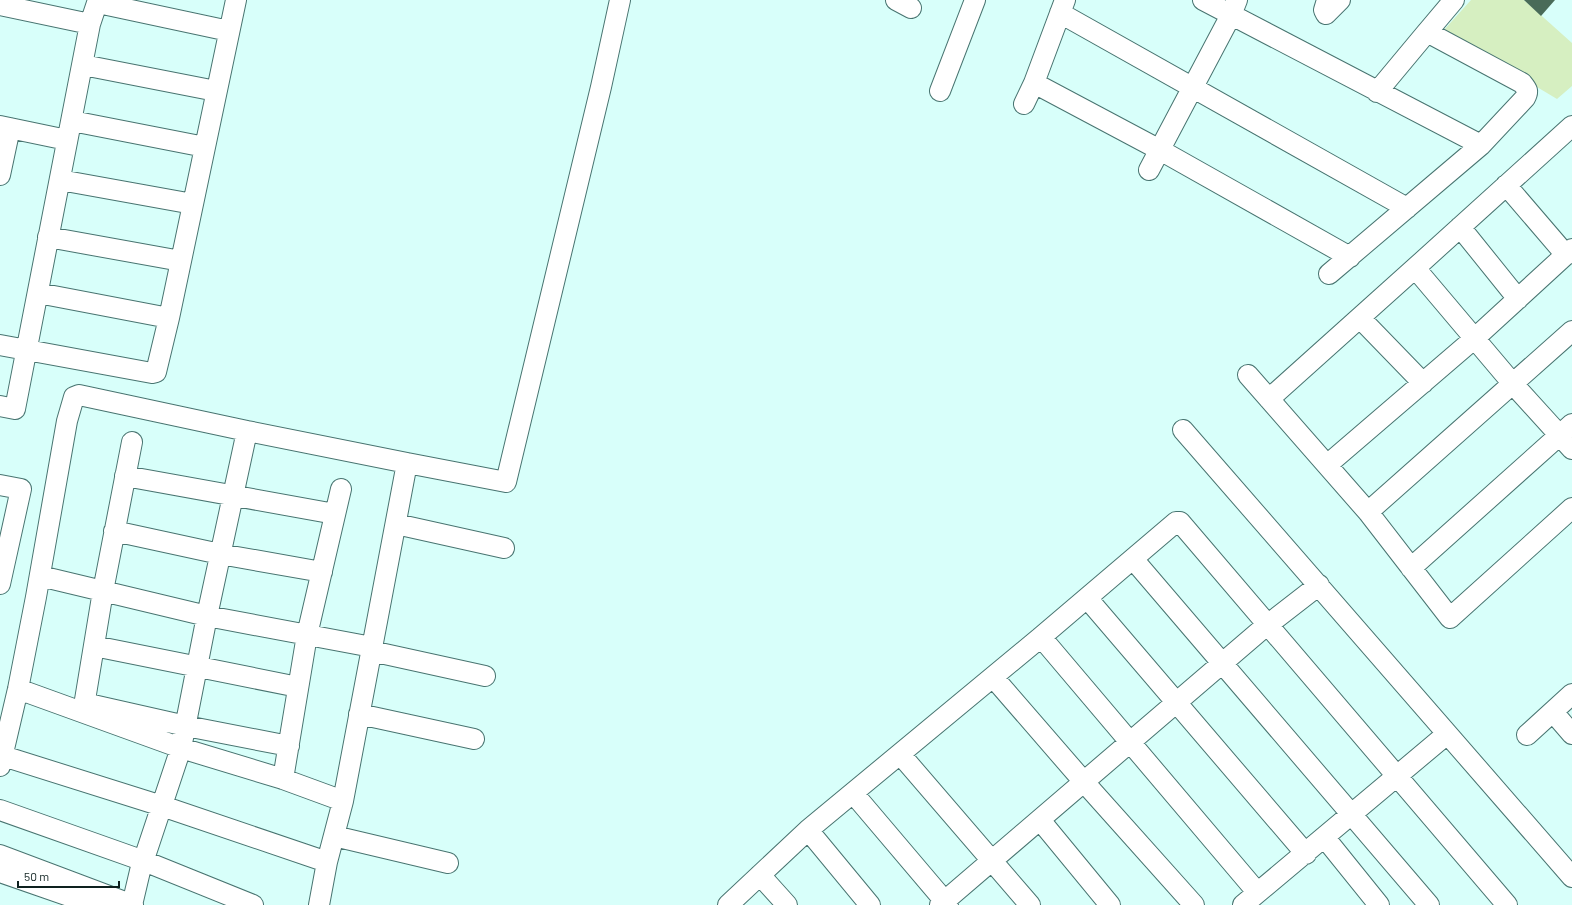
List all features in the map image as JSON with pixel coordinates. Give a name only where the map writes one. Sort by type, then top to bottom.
[{"type":"street","points":[[0,345],[152,373],[157,370],[236,0]]},
{"type":"street","points":[[327,862],[162,806],[1,761],[18,689],[40,576],[67,421],[74,397],[79,395],[247,432],[506,482],[602,87],[620,0]]},
{"type":"street","points":[[940,91],[975,0]]},
{"type":"street","points":[[1203,0],[1234,8],[1376,92],[1482,145]]},
{"type":"street","points":[[1327,0],[1324,10],[1326,14],[1340,0]]},
{"type":"street","points":[[1376,92],[1454,0]]},
{"type":"street","points":[[0,406],[15,409],[90,24],[98,1],[229,31]]},
{"type":"street","points":[[0,5],[34,6],[90,24]]},
{"type":"street","points":[[1024,104],[1034,83],[1062,7],[1193,87],[1407,208]]},
{"type":"street","points":[[1149,170],[1234,8]]},
{"type":"street","points":[[1329,274],[1482,145],[1528,93],[1527,88],[1522,84],[1426,32]]},
{"type":"street","points":[[83,65],[216,91]]},
{"type":"street","points":[[1034,83],[1160,150],[1350,257]]},
{"type":"street","points":[[72,121],[205,148]]},
{"type":"street","points":[[1269,399],[1572,126]]},
{"type":"street","points":[[0,175],[5,127],[67,140]]},
{"type":"street","points":[[60,180],[193,204]]},
{"type":"street","points":[[1327,465],[1475,338],[1569,252],[1506,185]]},
{"type":"street","points":[[1460,227],[1518,299]]},
{"type":"street","points":[[48,237],[181,261]]},
{"type":"street","points":[[1411,568],[1568,436],[1513,384],[1415,268]]},
{"type":"street","points":[[38,293],[168,318]]},
{"type":"street","points":[[1360,318],[1423,383]]},
{"type":"street","points":[[1368,512],[1572,331]]},
{"type":"street","points":[[1248,376],[1368,512],[1450,618],[1572,508]]},
{"type":"street","points":[[1182,430],[1319,585],[1572,877]]},
{"type":"street","points":[[0,855],[133,905],[144,861],[181,748],[207,616],[247,432]]},
{"type":"street","points":[[84,707],[103,591],[132,442]]},
{"type":"street","points":[[318,905],[342,801],[407,463]]},
{"type":"street","points":[[125,476],[335,514]]},
{"type":"street","points":[[0,485],[21,489],[3,553],[0,584]]},
{"type":"street","points":[[283,779],[307,635],[341,489]]},
{"type":"street","points":[[728,905],[808,830],[1041,638],[1176,522],[1180,522],[1507,905]]},
{"type":"street","points":[[396,524],[504,548]]},
{"type":"street","points":[[114,531],[220,554],[322,572]]},
{"type":"street","points":[[1133,559],[1429,905]]},
{"type":"street","points":[[40,576],[207,616],[372,649],[485,676]]},
{"type":"street","points":[[853,793],[944,904],[993,860],[1223,663],[1319,585]]},
{"type":"street","points":[[1087,598],[1306,854]]},
{"type":"street","points":[[1041,638],[1131,742],[1250,899],[1306,854],[1448,734]]},
{"type":"street","points":[[94,646],[197,668],[298,687]]},
{"type":"street","points":[[993,677],[1194,905]]},
{"type":"street","points":[[18,689],[84,707],[289,746]]},
{"type":"street","points":[[1527,735],[1572,694]]},
{"type":"street","points":[[84,707],[181,748],[283,779],[342,801]]},
{"type":"street","points":[[1553,712],[1572,734]]},
{"type":"street","points":[[359,714],[474,739]]},
{"type":"street","points":[[900,754],[993,860],[1030,905]]},
{"type":"street","points":[[0,810],[144,861],[253,905]]},
{"type":"street","points":[[1040,820],[1110,905]]},
{"type":"street","points":[[808,830],[870,905]]},
{"type":"street","points":[[334,836],[448,863]]},
{"type":"street","points":[[1325,838],[1379,905]]},
{"type":"street","points":[[0,872],[95,905]]},
{"type":"street","points":[[760,875],[787,905]]},
{"type":"green space","points":[[1471,0],[1524,0],[1572,43],[1572,86],[1557,99],[1443,31]]},
{"type":"building","points":[[1524,0],[1555,0],[1541,16]]}]
